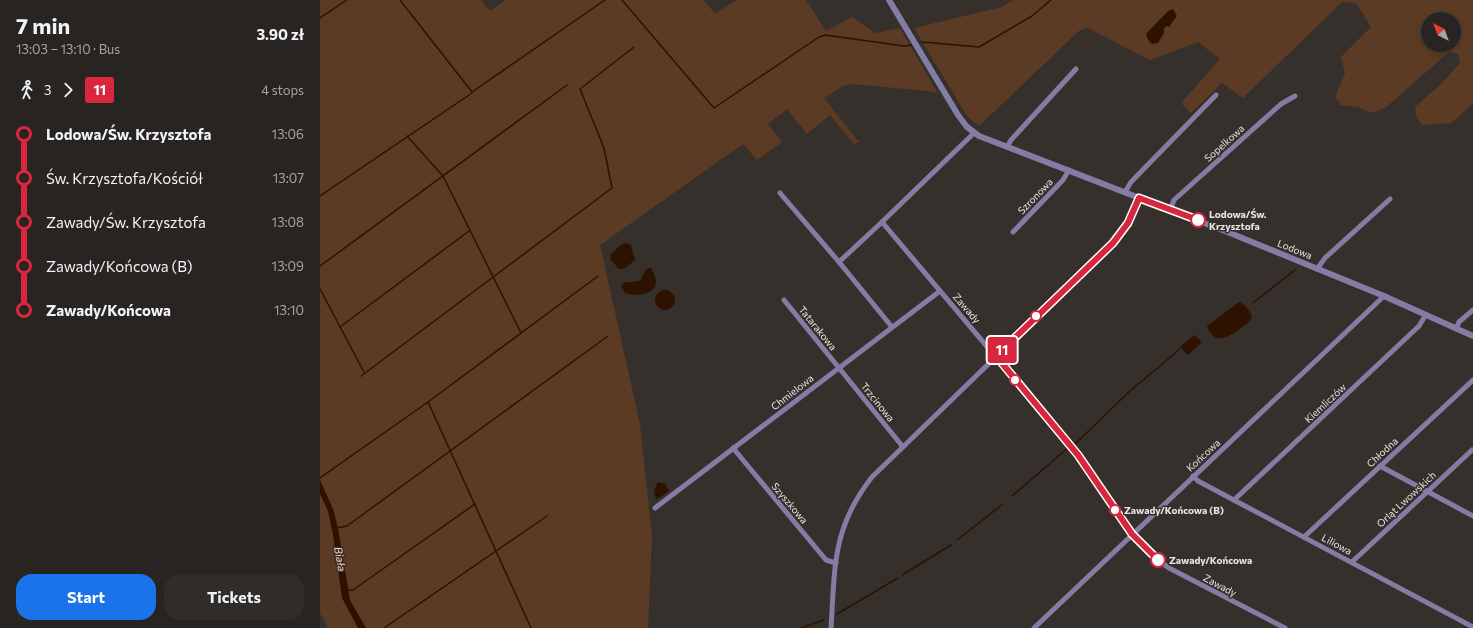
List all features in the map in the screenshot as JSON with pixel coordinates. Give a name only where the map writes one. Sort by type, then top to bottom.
[{"type":"street","points":[[839,262],[974,133],[958,115],[890,0]]},
{"type":"street","points":[[1007,147],[1011,140],[1076,69]]},
{"type":"street","points":[[1125,192],[1131,182],[1216,95]]},
{"type":"street","name":"Sopelkowa","points":[[1170,210],[1174,200],[1258,124],[1281,104],[1296,96]]},
{"type":"street","name":"Lodowa","points":[[974,133],[1384,296],[1425,316],[1473,336]]},
{"type":"street","name":"Szronowa","points":[[1013,232],[1063,180],[1069,170]]},
{"type":"street","points":[[780,193],[892,327]]},
{"type":"street","points":[[831,628],[836,563],[840,535],[853,504],[872,477],[1113,243],[1128,223],[1139,198]]},
{"type":"street","points":[[1317,269],[1325,258],[1390,199]]},
{"type":"street","name":"Zawady","points":[[882,222],[1078,455],[1132,534],[1149,553],[1169,568],[1285,628]]},
{"type":"street","name":"Chmielowa","points":[[655,508],[940,291]]},
{"type":"street","name":"Końcowa","points":[[1034,628],[1384,296]]},
{"type":"street","name":"Tatarakowa","points":[[784,300],[838,368]]},
{"type":"street","points":[[1456,329],[1459,322],[1473,310]]},
{"type":"street","name":"Kiemliczów","points":[[1234,500],[1419,326],[1425,316]]},
{"type":"street","name":"Trzcinowa","points":[[838,368],[903,448]]},
{"type":"street","name":"Chłodna","points":[[1304,537],[1473,380]]},
{"type":"street","name":"Szyszkowa","points":[[733,448],[826,560],[836,563]]},
{"type":"street","name":"Orląt Lwowskich","points":[[1352,562],[1472,450]]},
{"type":"street","points":[[1380,466],[1473,516]]},
{"type":"street","name":"Liliowa","points":[[1193,476],[1198,481],[1473,627]]},
{"type":"shaded area","points":[[320,0],[481,0],[490,11],[506,0],[704,0],[715,14],[737,0],[806,0],[826,31],[852,17],[875,33],[900,28],[937,92],[853,84],[843,86],[824,98],[859,142],[854,144],[830,115],[807,134],[787,109],[768,124],[782,142],[757,160],[743,144],[600,245],[640,424],[652,536],[648,628],[328,628],[320,613]]},
{"type":"shaded area","points":[[1013,0],[1473,0],[1473,104],[1451,123],[1422,125],[1416,116],[1415,107],[1441,84],[1460,63],[1458,54],[1449,52],[1385,108],[1372,113],[1358,107],[1341,105],[1335,97],[1345,73],[1341,57],[1371,27],[1356,3],[1342,2],[1243,98],[1222,83],[1191,113],[1181,103],[1220,59],[1198,42],[1150,60],[1088,28],[1080,30],[979,126],[967,116],[914,28],[1002,7]]},
{"type":"water","points":[[1173,9],[1177,16],[1169,27],[1167,26],[1164,28],[1164,33],[1158,43],[1152,44],[1148,40],[1146,34],[1168,11]]},
{"type":"water","points":[[627,243],[631,245],[635,260],[624,269],[619,269],[610,259],[611,254],[622,244]]},
{"type":"water","points":[[648,268],[651,268],[656,280],[652,290],[648,293],[638,295],[625,293],[621,286],[624,282],[637,282],[641,280]]},
{"type":"water","points":[[665,290],[672,293],[675,300],[672,307],[665,310],[658,307],[655,300],[658,293]]},
{"type":"water","points":[[1239,302],[1247,308],[1252,318],[1245,325],[1230,335],[1215,338],[1207,326]]},
{"type":"water","points":[[1194,335],[1202,342],[1188,355],[1180,347]]},
{"type":"water","name":"Biała","points":[[320,480],[333,509],[338,528],[350,600],[366,628],[358,628],[342,598],[333,535],[328,511],[320,494]]},
{"type":"water","points":[[658,482],[665,484],[669,491],[656,500],[654,490]]},
{"type":"waterway","points":[[320,18],[347,0]]},
{"type":"waterway","points":[[400,0],[472,92],[605,0]]},
{"type":"waterway","points":[[622,0],[714,108],[819,37],[825,35],[904,46],[912,45]]},
{"type":"waterway","points":[[922,42],[979,47],[1032,16],[1051,0]]},
{"type":"waterway","points":[[361,376],[612,188],[604,148],[580,89],[634,47]]},
{"type":"waterway","points":[[320,266],[567,85]]},
{"type":"waterway","points":[[320,196],[472,93]]},
{"type":"waterway","points":[[407,136],[443,176],[521,333]]},
{"type":"waterway","points":[[340,327],[469,231]]},
{"type":"waterway","points":[[1253,303],[1296,269]]},
{"type":"waterway","points":[[320,478],[428,402],[598,276]]},
{"type":"waterway","points":[[320,289],[364,372]]},
{"type":"waterway","points":[[336,528],[347,526],[608,336]]},
{"type":"waterway","points":[[1075,444],[1130,391],[1180,349]]},
{"type":"waterway","points":[[428,402],[531,628]]},
{"type":"waterway","points":[[1012,496],[1068,448]]},
{"type":"waterway","points":[[346,590],[353,590],[475,504]]},
{"type":"waterway","points":[[957,540],[1003,504]]},
{"type":"waterway","points":[[384,628],[547,516]]},
{"type":"waterway","points":[[902,575],[951,545]]},
{"type":"waterway","points":[[837,614],[898,578]]},
{"type":"waterway","points":[[801,628],[824,620]]},
{"type":"bus line","name":"11","points":[[1158,560],[1149,553],[1132,534],[1078,455],[996,356],[1113,243],[1128,223],[1139,198],[1198,220]]},
{"type":"place","name":"Lodowa/Św. Krzysztofa","points":[[1198,220]]},
{"type":"place","name":"Zawady/Końcowa (B)","points":[[1115,510]]},
{"type":"place","name":"Zawady/Końcowa","points":[[1158,560]]}]
